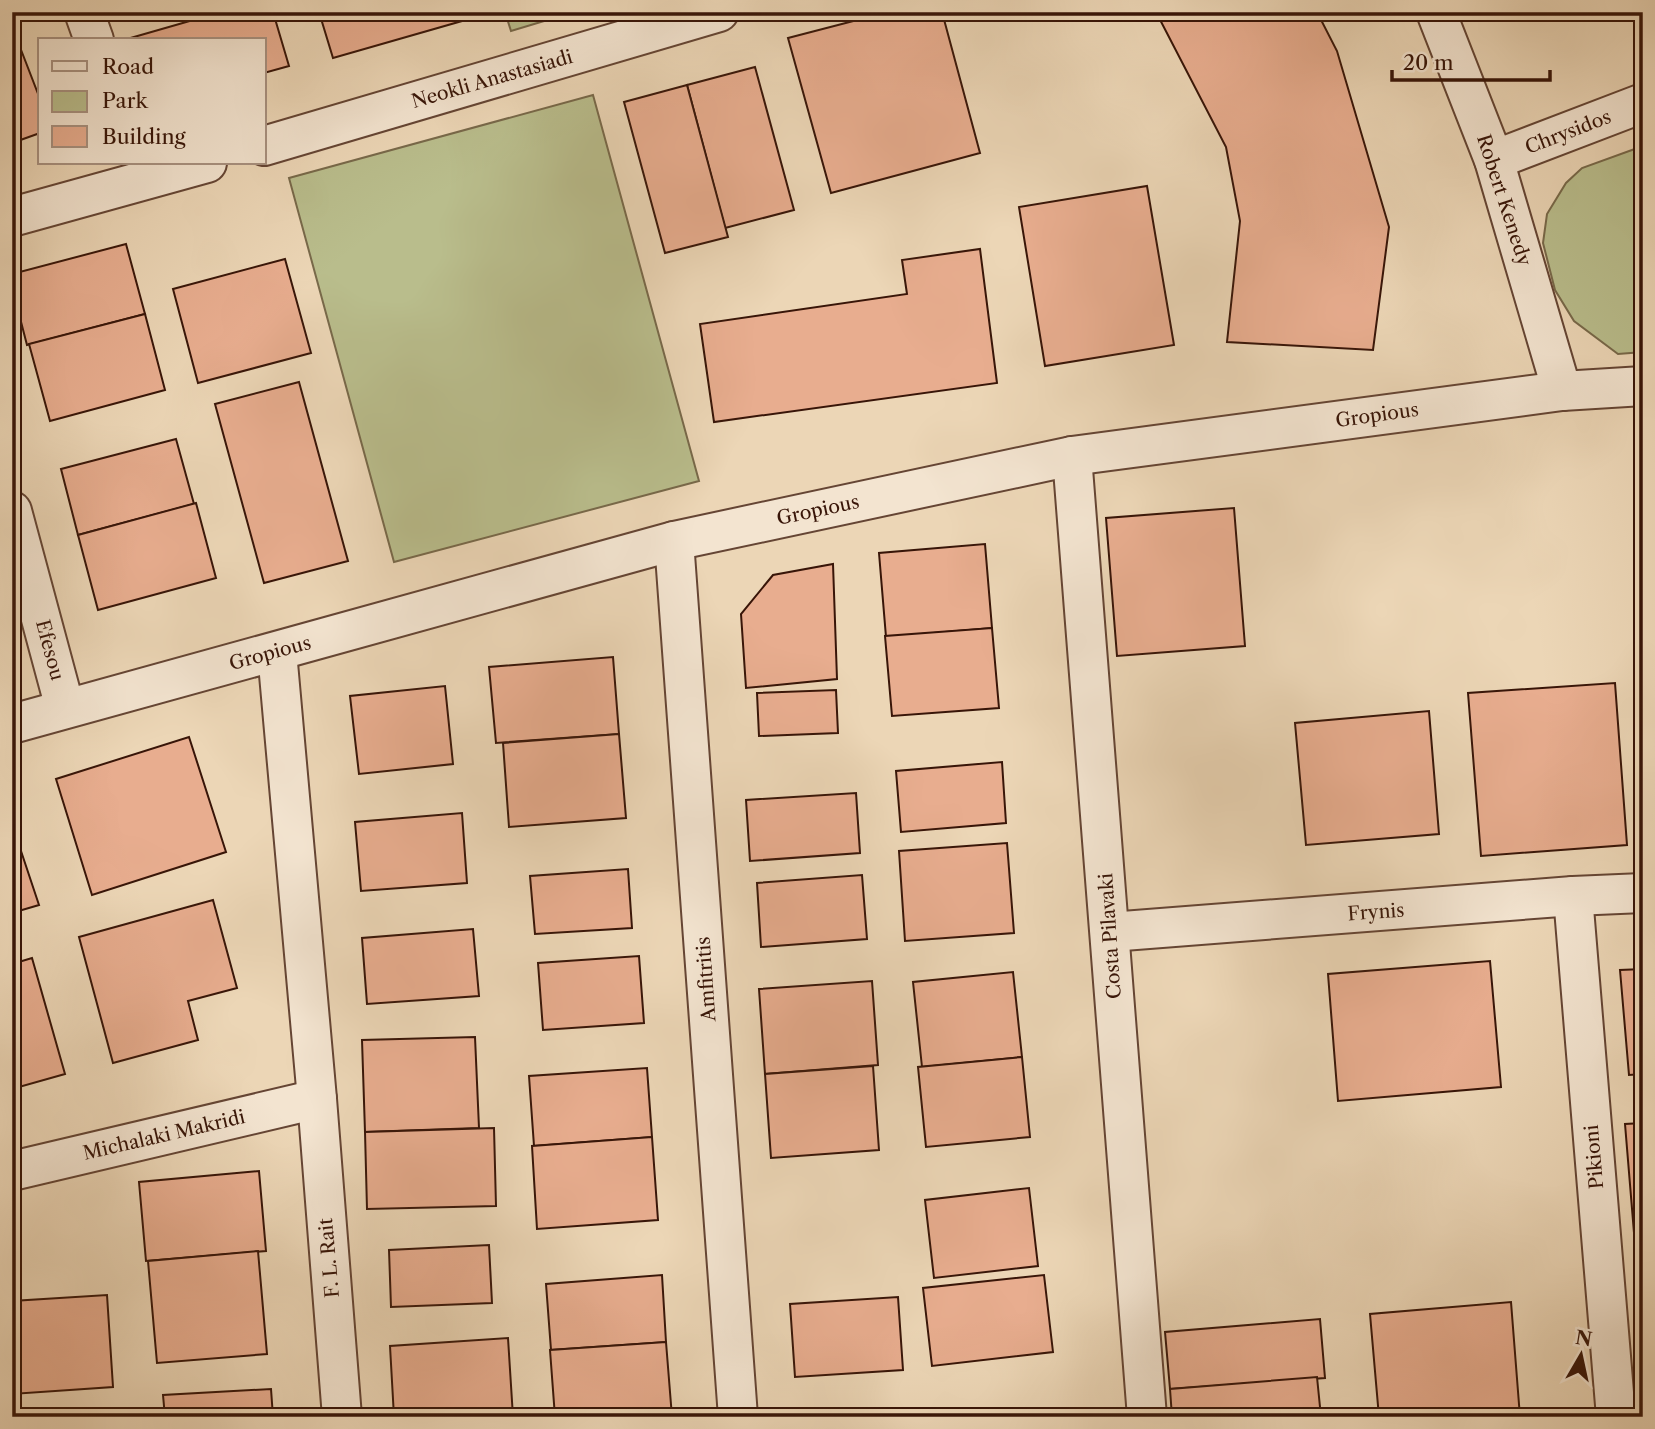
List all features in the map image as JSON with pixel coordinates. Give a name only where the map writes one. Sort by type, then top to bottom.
[{"type":"street","points":[[83,12],[93,38]]},
{"type":"street","name":"Neokli Anastasiadi","points":[[266,145],[719,12]]},
{"type":"street","name":"Robert Kenedy","points":[[1436,12],[1494,160],[1562,391]]},
{"type":"street","name":"Chrysidos","points":[[1494,160],[1643,103]]},
{"type":"street","points":[[12,217],[142,172],[200,164]]},
{"type":"street","name":"Gropious","points":[[12,724],[674,541],[1072,456],[1562,391],[1643,386]]},
{"type":"street","name":"Costa Pilavaki","points":[[1072,456],[1147,1417]]},
{"type":"street","name":"Efesou","points":[[12,511],[65,708]]},
{"type":"street","name":"Amfitritis","points":[[674,541],[738,1417]]},
{"type":"street","name":"F. L. Rait","points":[[277,652],[342,1417]]},
{"type":"street","name":"Frynis","points":[[1110,932],[1573,896],[1643,893]]},
{"type":"street","name":"Pikioni","points":[[1573,896],[1616,1417]]},
{"type":"street","name":"Michalaki Makridi","points":[[12,1171],[317,1099]]},
{"type":"green space","points":[[505,12],[574,12],[511,31]]},
{"type":"green space","points":[[593,95],[699,481],[394,562],[289,178]]},
{"type":"green space","points":[[1643,146],[1643,352],[1618,354],[1574,321],[1555,290],[1543,243],[1547,214],[1566,183],[1582,168]]},
{"type":"building","points":[[221,12],[273,12],[289,66],[266,72],[266,38],[130,38]]},
{"type":"building","points":[[319,12],[459,12],[462,21],[333,58]]},
{"type":"building","points":[[888,12],[942,12],[980,153],[831,193],[788,38]]},
{"type":"building","points":[[1156,12],[1317,12],[1337,51],[1389,227],[1373,350],[1227,342],[1240,221],[1226,147]]},
{"type":"building","points":[[18,42],[38,94],[38,134],[12,143],[12,44]]},
{"type":"building","points":[[755,67],[794,210],[725,228],[687,85]]},
{"type":"building","points":[[687,85],[728,237],[665,253],[624,102]]},
{"type":"building","points":[[1147,186],[1174,345],[1045,366],[1019,207]]},
{"type":"building","points":[[126,244],[145,314],[27,345],[12,287],[12,274]]},
{"type":"building","points":[[980,249],[997,383],[714,422],[700,324],[907,294],[902,260]]},
{"type":"building","points":[[285,259],[311,353],[198,383],[173,289]]},
{"type":"building","points":[[145,314],[165,390],[50,421],[29,344]]},
{"type":"building","points":[[299,382],[348,561],[264,583],[215,404]]},
{"type":"building","points":[[176,439],[194,504],[78,535],[61,469]]},
{"type":"building","points":[[196,503],[216,578],[98,610],[78,535]]},
{"type":"building","points":[[1234,508],[1245,646],[1117,656],[1106,518]]},
{"type":"building","points":[[985,544],[992,628],[886,637],[879,553]]},
{"type":"building","points":[[833,564],[837,679],[746,688],[741,614],[773,575]]},
{"type":"building","points":[[992,628],[999,708],[892,716],[885,636]]},
{"type":"building","points":[[613,657],[619,734],[496,743],[489,667]]},
{"type":"building","points":[[1615,683],[1627,845],[1481,856],[1468,693]]},
{"type":"building","points":[[445,686],[453,764],[359,774],[350,696]]},
{"type":"building","points":[[836,690],[838,733],[759,736],[757,693]]},
{"type":"building","points":[[1429,711],[1439,834],[1306,845],[1295,723]]},
{"type":"building","points":[[619,734],[626,818],[509,827],[503,743]]},
{"type":"building","points":[[189,737],[226,852],[92,895],[56,779]]},
{"type":"building","points":[[1002,762],[1006,823],[901,832],[896,771]]},
{"type":"building","points":[[856,793],[860,853],[750,861],[746,800]]},
{"type":"building","points":[[462,813],[467,883],[361,891],[355,822]]},
{"type":"building","points":[[12,824],[39,905],[12,913]]},
{"type":"building","points":[[1007,843],[1014,933],[905,941],[899,851]]},
{"type":"building","points":[[628,869],[632,928],[535,934],[530,876]]},
{"type":"building","points":[[862,875],[867,939],[761,947],[757,883]]},
{"type":"building","points":[[213,900],[237,988],[188,1001],[198,1040],[113,1063],[79,937]]},
{"type":"building","points":[[473,929],[479,996],[367,1004],[362,938]]},
{"type":"building","points":[[639,956],[644,1023],[543,1030],[538,963]]},
{"type":"building","points":[[32,958],[65,1074],[12,1089],[12,964]]},
{"type":"building","points":[[1490,961],[1501,1087],[1338,1101],[1328,974]]},
{"type":"building","points":[[1643,969],[1643,1074],[1629,1075],[1620,970]]},
{"type":"building","points":[[1013,972],[1022,1057],[922,1067],[913,982]]},
{"type":"building","points":[[872,981],[878,1065],[765,1074],[759,989]]},
{"type":"building","points":[[475,1037],[479,1128],[365,1132],[362,1040]]},
{"type":"building","points":[[1022,1057],[1030,1137],[926,1147],[918,1067]]},
{"type":"building","points":[[873,1066],[879,1150],[771,1158],[765,1074]]},
{"type":"building","points":[[647,1068],[652,1137],[534,1146],[529,1076]]},
{"type":"building","points":[[1643,1123],[1643,1244],[1635,1245],[1625,1124]]},
{"type":"building","points":[[494,1128],[496,1206],[367,1209],[365,1132]]},
{"type":"building","points":[[652,1137],[658,1220],[537,1229],[532,1146]]},
{"type":"building","points":[[259,1171],[266,1251],[146,1261],[139,1182]]},
{"type":"building","points":[[1029,1188],[1038,1266],[934,1278],[925,1200]]},
{"type":"building","points":[[489,1245],[492,1303],[391,1307],[389,1250]]},
{"type":"building","points":[[258,1251],[267,1354],[157,1363],[148,1261]]},
{"type":"building","points":[[662,1275],[666,1342],[551,1350],[546,1284]]},
{"type":"building","points":[[1044,1275],[1053,1352],[932,1366],[923,1288]]},
{"type":"building","points":[[107,1295],[113,1387],[12,1394],[12,1301]]},
{"type":"building","points":[[898,1297],[903,1370],[795,1377],[790,1304]]},
{"type":"building","points":[[1511,1302],[1520,1417],[1379,1417],[1370,1314]]},
{"type":"building","points":[[1320,1319],[1325,1378],[1170,1389],[1165,1332]]},
{"type":"building","points":[[508,1338],[513,1417],[394,1417],[390,1346]]},
{"type":"building","points":[[666,1342],[672,1417],[555,1417],[550,1350]]},
{"type":"building","points":[[1317,1377],[1321,1417],[1172,1417],[1170,1389]]},
{"type":"building","points":[[271,1389],[273,1417],[165,1417],[163,1395]]}]
